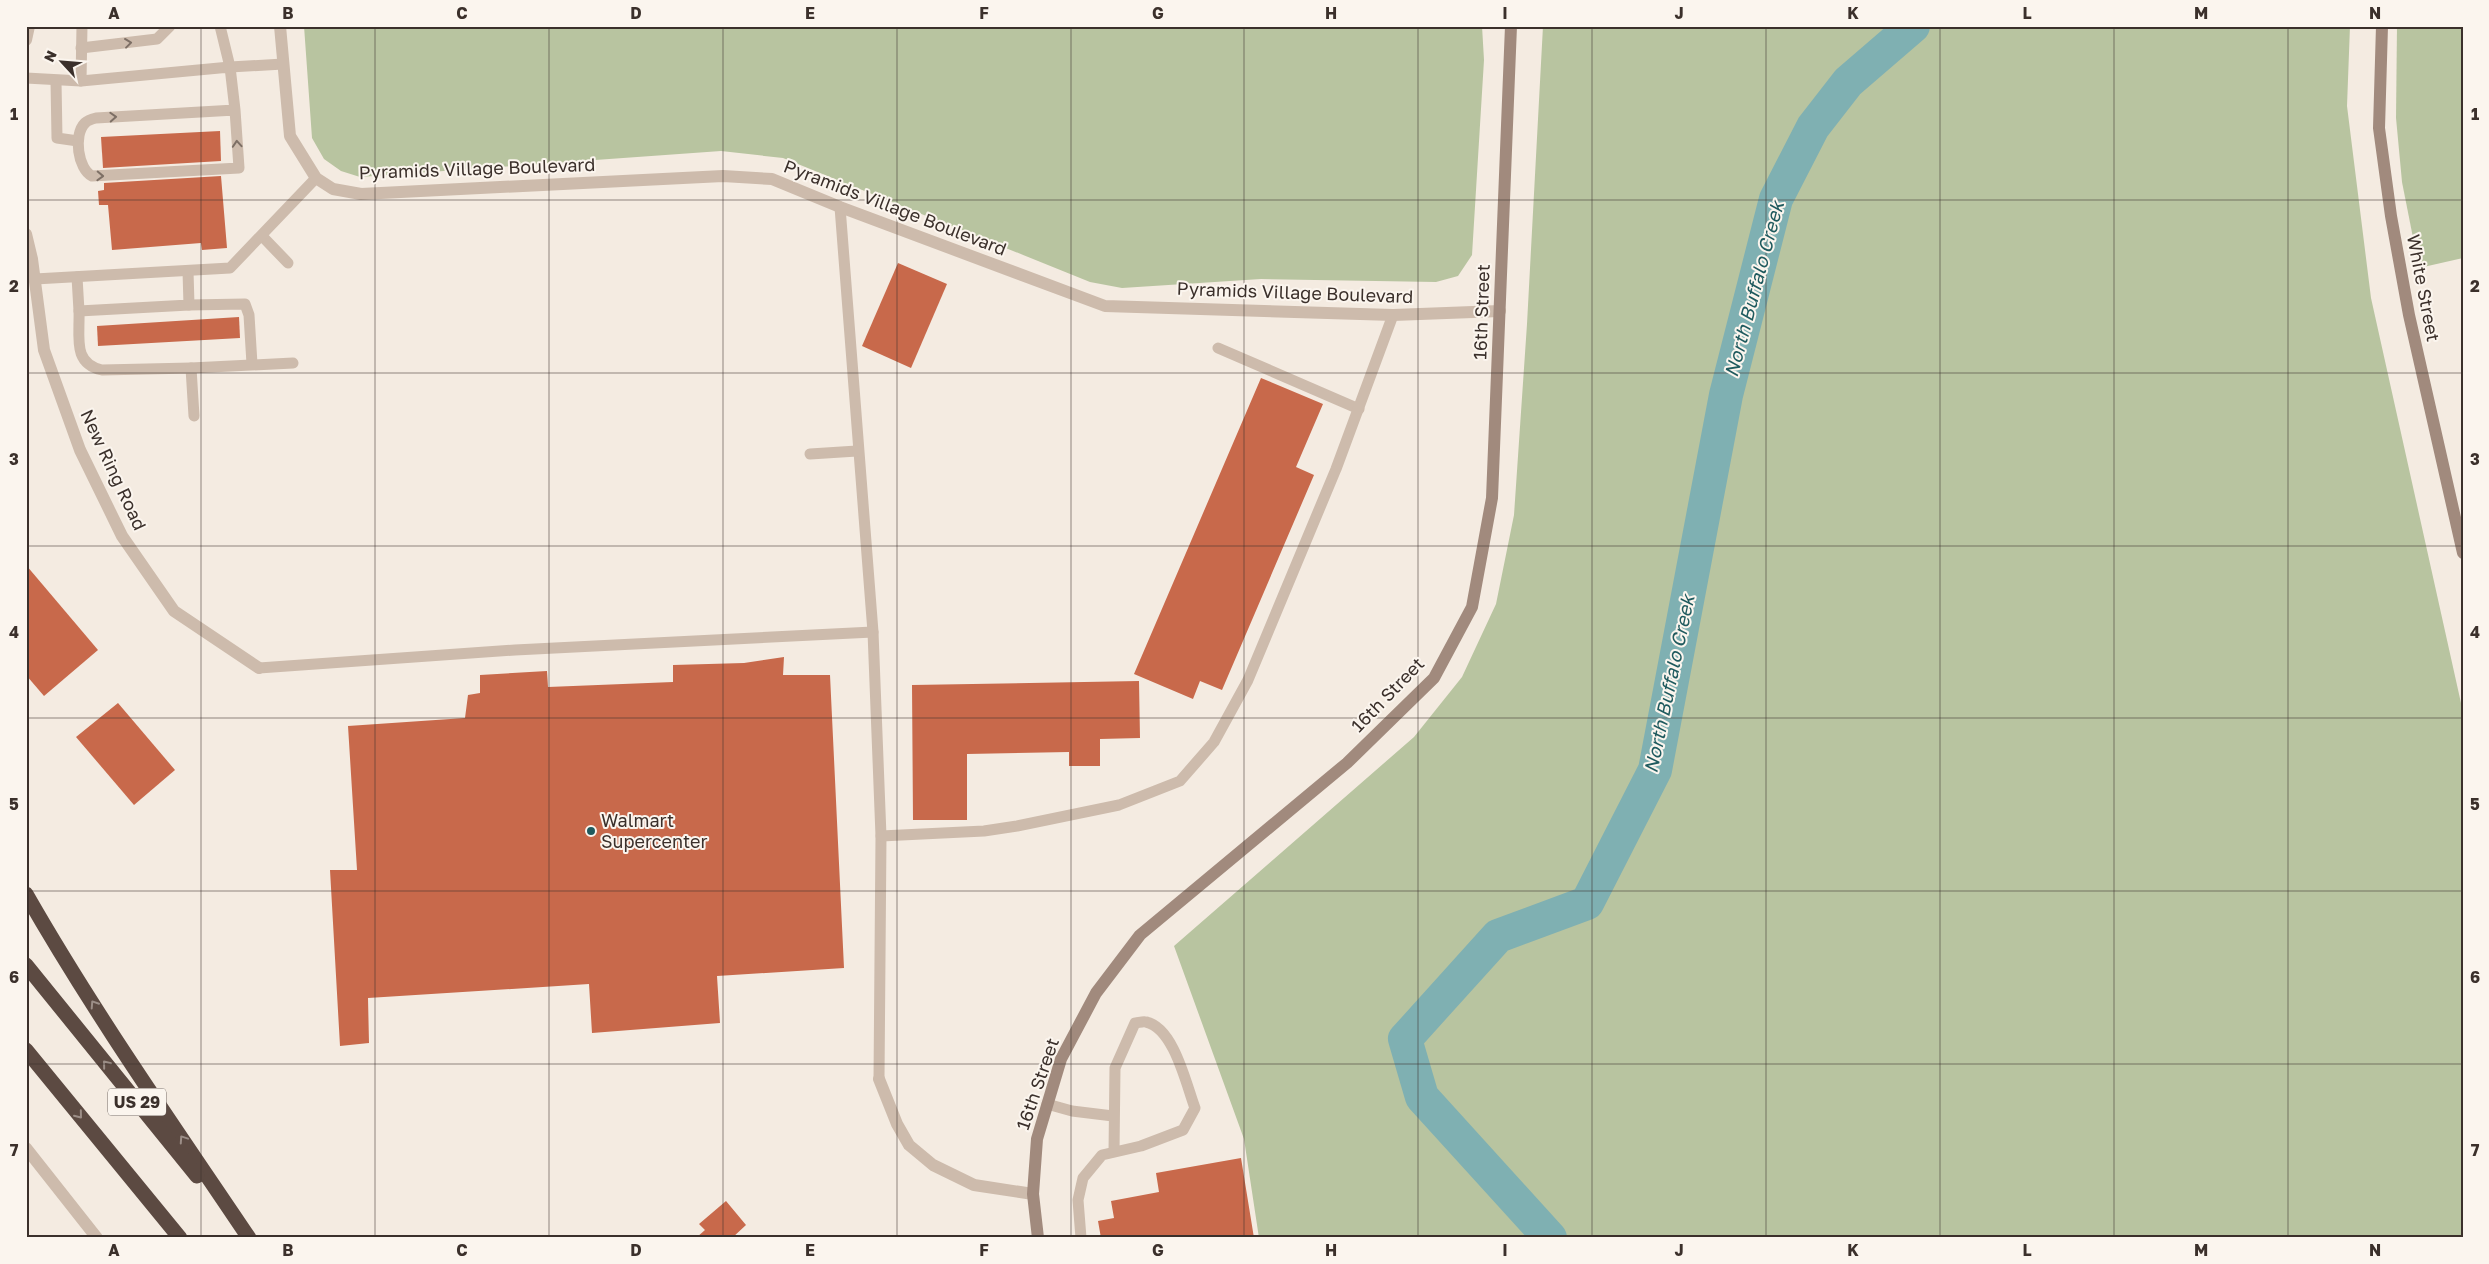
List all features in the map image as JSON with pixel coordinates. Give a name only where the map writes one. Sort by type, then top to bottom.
[{"type":"highway","points":[[26,894],[54,942],[248,1238]]},
{"type":"highway","name":"US 29","points":[[26,965],[248,1238]]},
{"type":"highway","name":"US 29","points":[[26,1050],[180,1238]]},
{"type":"street","points":[[26,40],[29,26]]},
{"type":"street","name":"Pyramids Village Boulevard","points":[[280,26],[290,136],[316,178],[333,189],[361,194],[723,176],[772,179],[840,207],[1105,306],[1393,315],[1500,312]]},
{"type":"street","name":"16th Street","points":[[1038,1238],[1033,1194],[1036,1139],[1061,1059],[1096,993],[1140,935],[1347,763],[1434,678],[1472,606],[1492,498],[1511,26]]},
{"type":"street","name":"White Street","points":[[2382,26],[2379,128],[2391,216],[2408,314],[2463,553]]},
{"type":"street","name":"New Ring Road","points":[[26,234],[44,350],[80,450],[122,536],[174,612],[259,668]]},
{"type":"street","points":[[878,1079],[897,1124],[909,1145],[933,1165],[974,1185],[1033,1194]]},
{"type":"street","points":[[26,1148],[97,1238]]},
{"type":"lane","points":[[81,81],[82,26]]},
{"type":"lane","points":[[81,48],[157,39],[170,26]]},
{"type":"lane","points":[[220,26],[230,67],[235,110],[239,168],[92,176],[86,173],[83,167],[78,141],[81,128],[86,122],[96,118],[235,110]]},
{"type":"lane","points":[[26,78],[81,81],[283,64]]},
{"type":"lane","points":[[56,81],[57,138],[78,141]]},
{"type":"lane","points":[[34,279],[230,268],[316,178]]},
{"type":"lane","points":[[840,207],[873,632],[881,836],[878,1079]]},
{"type":"lane","points":[[262,236],[288,263]]},
{"type":"lane","points":[[188,271],[189,305]]},
{"type":"lane","points":[[77,277],[80,354],[84,363],[91,368],[102,370],[191,368],[292,363]]},
{"type":"lane","points":[[79,311],[245,304],[249,315],[252,364]]},
{"type":"lane","points":[[881,836],[984,831],[1017,826],[1119,805],[1180,781],[1214,742],[1248,680],[1358,409],[1393,315]]},
{"type":"lane","points":[[1218,348],[1358,409]]},
{"type":"lane","points":[[191,368],[194,416]]},
{"type":"lane","points":[[810,454],[858,451]]},
{"type":"lane","points":[[259,668],[515,650],[873,632]]},
{"type":"lane","points":[[1081,1238],[1078,1200],[1083,1178],[1102,1155],[1141,1146],[1183,1130],[1195,1108],[1170,1040],[1161,1030],[1147,1022],[1135,1023],[1115,1068],[1114,1152]]},
{"type":"lane","points":[[1047,1104],[1072,1111],[1113,1116]]},
{"type":"green space","points":[[304,26],[1482,26],[1484,60],[1472,255],[1458,276],[1436,282],[1261,279],[1122,288],[1090,282],[783,158],[721,151],[360,177],[341,171],[324,159],[312,138]]},
{"type":"green space","points":[[1543,26],[2350,26],[2347,106],[2371,298],[2463,712],[2463,1238],[1259,1238],[1244,1139],[1174,946],[1414,737],[1462,677],[1496,604],[1514,515],[1527,324]]},
{"type":"green space","points":[[2397,26],[2463,26],[2463,258],[2419,268],[2402,182],[2396,118]]},
{"type":"building","points":[[220,131],[221,161],[103,168],[101,137]]},
{"type":"building","points":[[221,176],[227,248],[202,250],[201,243],[112,250],[108,205],[99,205],[98,191],[104,190],[104,183]]},
{"type":"building","points":[[898,263],[947,284],[911,368],[862,346]]},
{"type":"building","points":[[239,317],[240,338],[98,346],[97,326]]},
{"type":"building","points":[[1261,378],[1323,404],[1296,467],[1314,475],[1222,690],[1200,681],[1193,699],[1134,674]]},
{"type":"building","points":[[26,565],[98,650],[44,696],[26,675]]},
{"type":"building","points":[[784,657],[783,675],[830,675],[844,968],[717,976],[720,1023],[592,1033],[589,984],[368,998],[369,1043],[340,1046],[330,870],[357,870],[348,726],[465,718],[468,695],[480,693],[480,675],[547,671],[548,687],[673,682],[673,665],[744,663]]},
{"type":"building","points":[[1139,681],[1140,738],[1100,739],[1100,766],[1069,766],[1069,752],[967,754],[967,820],[913,820],[912,685]]},
{"type":"building","points":[[118,703],[175,770],[134,805],[76,737]]},
{"type":"building","points":[[1241,1158],[1254,1238],[1101,1238],[1098,1221],[1114,1218],[1111,1201],[1159,1192],[1156,1173]]},
{"type":"building","points":[[726,1201],[746,1225],[732,1238],[696,1238],[705,1230],[699,1224]]},
{"type":"waterway","name":"North Buffalo Creek","points":[[1550,1238],[1422,1097],[1405,1039],[1498,936],[1587,903],[1655,770],[1726,395],[1776,199],[1813,127],[1848,82],[1913,26]]},
{"type":"place","name":"Walmart Supercenter","points":[[591,831]]}]
